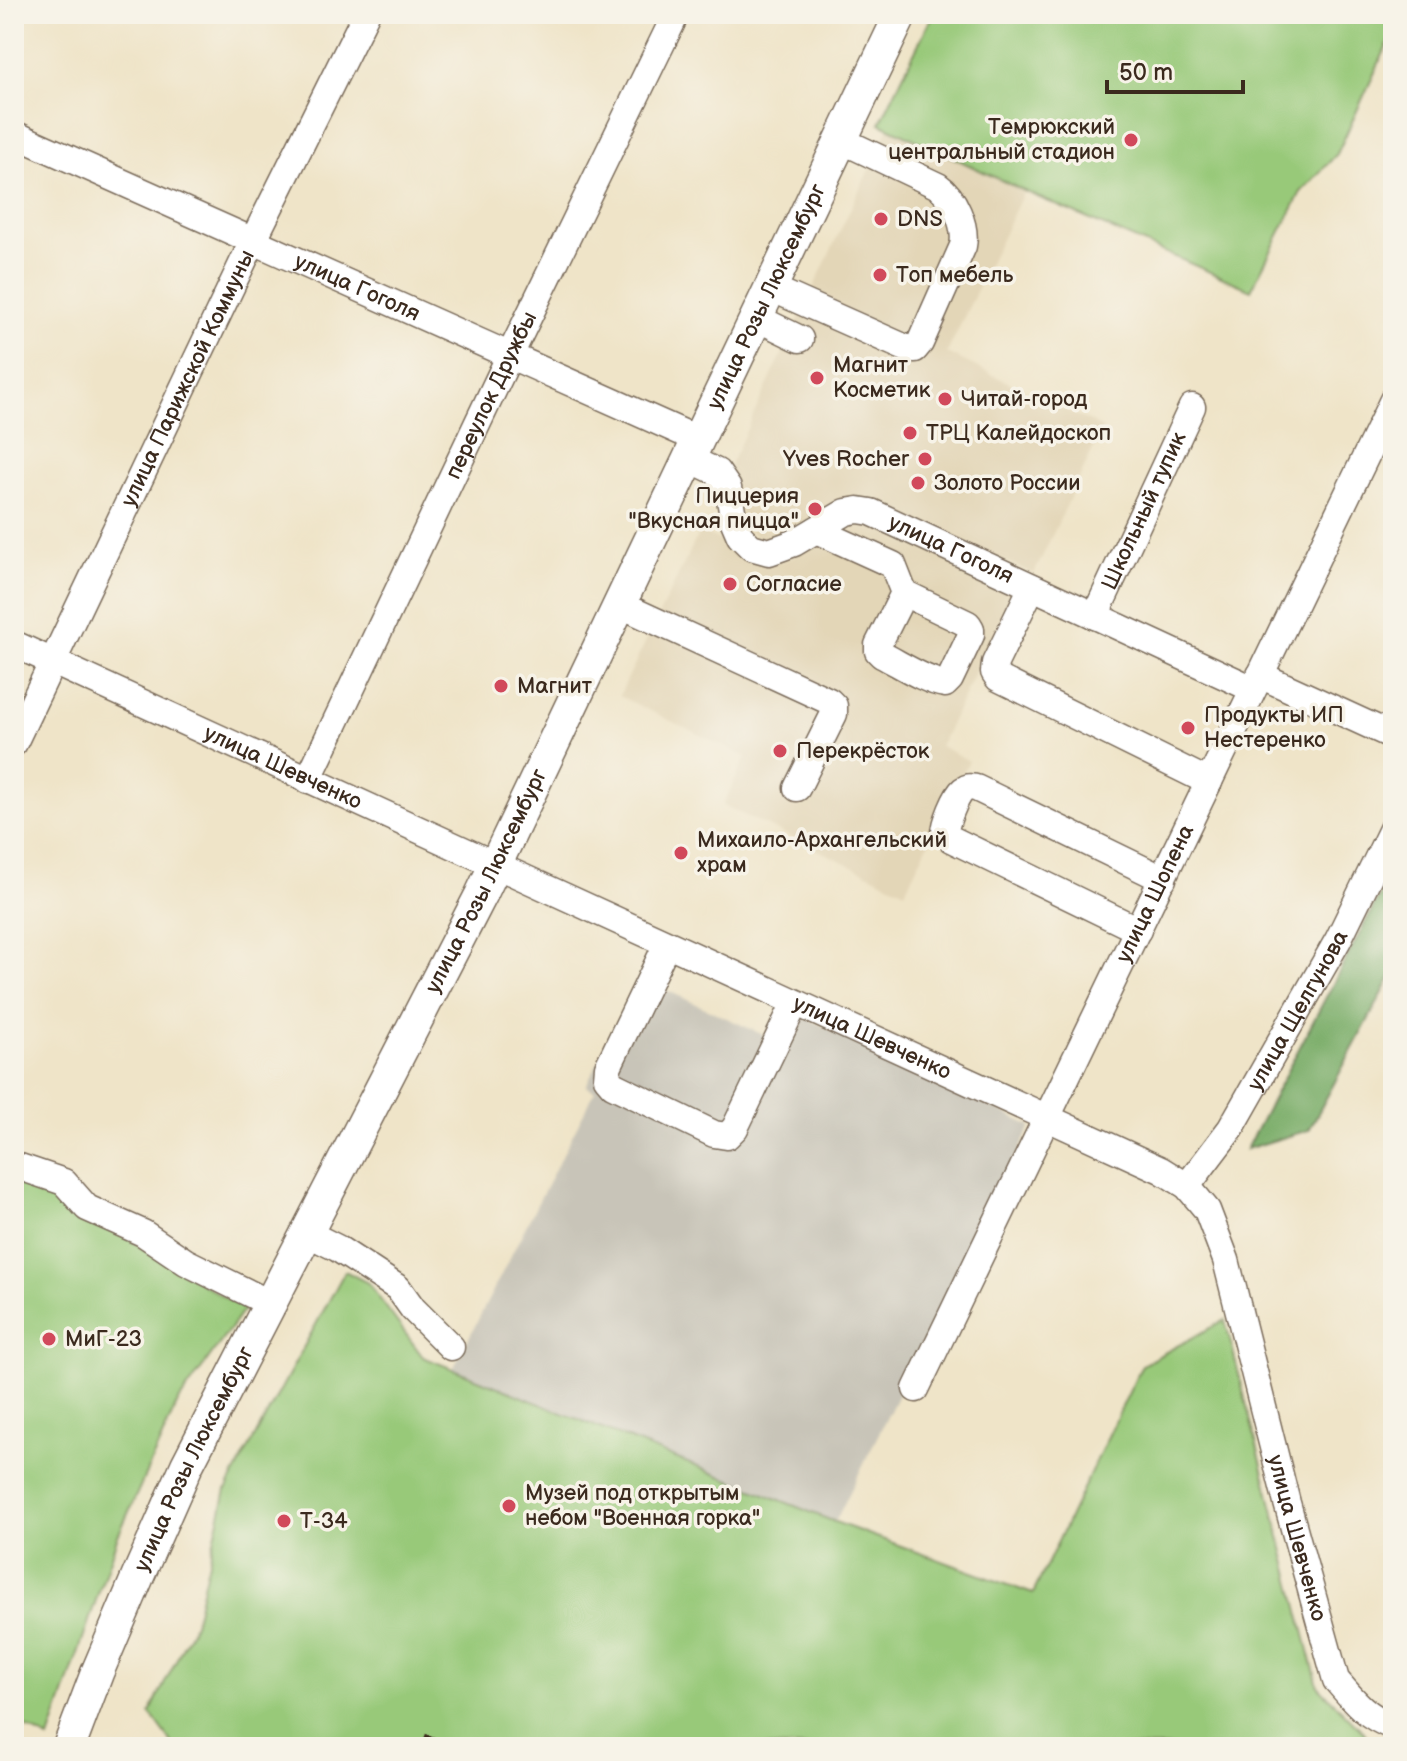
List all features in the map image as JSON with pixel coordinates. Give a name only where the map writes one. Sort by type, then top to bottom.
[{"type":"main road","name":"улица Розы Люксембург","points":[[69,1747],[132,1589],[187,1465],[495,866],[841,140],[895,16]]},
{"type":"street","name":"улица Парижской Коммуны","points":[[14,743],[253,241],[366,14]]},
{"type":"street","name":"переулок Дружбы","points":[[308,780],[676,14]]},
{"type":"street","name":"улица Гоголя","points":[[14,134],[510,355],[694,450],[717,472],[728,488],[734,522],[740,536],[751,547],[769,552],[794,543],[846,512],[871,512],[1095,616],[1393,736]]},
{"type":"street","points":[[771,288],[908,349],[915,349],[920,343],[963,246],[964,229],[950,198],[938,186],[841,140]]},
{"type":"street","points":[[757,318],[800,339]]},
{"type":"street","name":"улица Шопена","points":[[916,1389],[1393,400]]},
{"type":"street","name":"Школьный тупик","points":[[1095,616],[1192,407]]},
{"type":"street","points":[[816,530],[893,565],[904,593]]},
{"type":"street","points":[[1032,587],[995,663],[994,672],[998,678],[1209,782]]},
{"type":"street","points":[[621,605],[834,706],[834,714],[797,788]]},
{"type":"street","name":"улица Шевченко","points":[[14,644],[1161,1170],[1187,1186],[1207,1210],[1226,1260],[1287,1503],[1336,1680],[1378,1722],[1393,1726]]},
{"type":"street","points":[[1138,930],[951,839],[945,833],[945,824],[961,791],[976,788],[1163,879]]},
{"type":"street","name":"улица Щелгунова","points":[[1187,1186],[1231,1128],[1338,940],[1393,827]]},
{"type":"street","points":[[667,944],[608,1067],[607,1078],[613,1085],[714,1134],[727,1136],[735,1128],[795,1003]]},
{"type":"street","points":[[14,1165],[64,1182],[87,1208],[143,1233],[186,1262],[271,1304]]},
{"type":"street","points":[[307,1233],[337,1248],[398,1288],[413,1309],[451,1347]]},
{"type":"shaded area","points":[[889,127],[1024,191],[947,353],[1103,428],[1034,574],[868,501],[769,541],[759,539],[747,530],[740,514],[730,465]]},
{"type":"shaded area","points":[[859,516],[1014,590],[940,746],[969,761],[905,891],[723,805],[746,757],[619,696],[700,531],[771,564],[791,558]]},
{"type":"shaded area","points":[[640,978],[783,1044],[798,1014],[1031,1126],[835,1522],[453,1369],[595,1091],[586,1086]]},
{"type":"green space","name":"Темрюкский центральный стадион","points":[[933,14],[1393,14],[1393,33],[1337,154],[1301,192],[1251,290],[1024,191],[880,123]]},
{"type":"green space","points":[[1393,870],[1393,974],[1309,1130],[1246,1149]]},
{"type":"green space","points":[[14,1175],[33,1181],[244,1309],[177,1404],[117,1538],[49,1739],[21,1725],[14,1740]]},
{"type":"green space","points":[[345,1271],[368,1283],[423,1357],[835,1522],[1033,1594],[1142,1365],[1225,1320],[1318,1686],[1373,1742],[1393,1747],[175,1747],[150,1713],[194,1624],[226,1490]]},
{"type":"railway","points":[[425,1736],[455,1747]]},
{"type":"place","name":"Темрюкский центральный стадион","points":[[1131,140]]},
{"type":"place","name":"DNS","points":[[881,219]]},
{"type":"place","name":"Топ мебель","points":[[880,275]]},
{"type":"place","name":"Магнит Косметик","points":[[817,378]]},
{"type":"place","name":"Читай-город","points":[[945,399]]},
{"type":"place","name":"ТРЦ Калейдоскоп","points":[[910,433]]},
{"type":"place","name":"Yves Rocher","points":[[925,459]]},
{"type":"place","name":"Золото России","points":[[918,483]]},
{"type":"place","name":"Пиццерия \"Вкусная пицца\"","points":[[815,509]]},
{"type":"place","name":"Согласие","points":[[730,584]]},
{"type":"place","name":"Магнит","points":[[501,686]]},
{"type":"place","name":"Продукты ИП Нестеренко","points":[[1188,728]]},
{"type":"place","name":"Перекрёсток","points":[[780,751]]},
{"type":"place","name":"Михаило-Архангельский храм","points":[[681,853]]},
{"type":"place","name":"МиГ-23","points":[[49,1339]]},
{"type":"place","name":"Музей под открытым небом \"Военная горка\"","points":[[509,1506]]},
{"type":"place","name":"Т-34","points":[[284,1521]]}]
